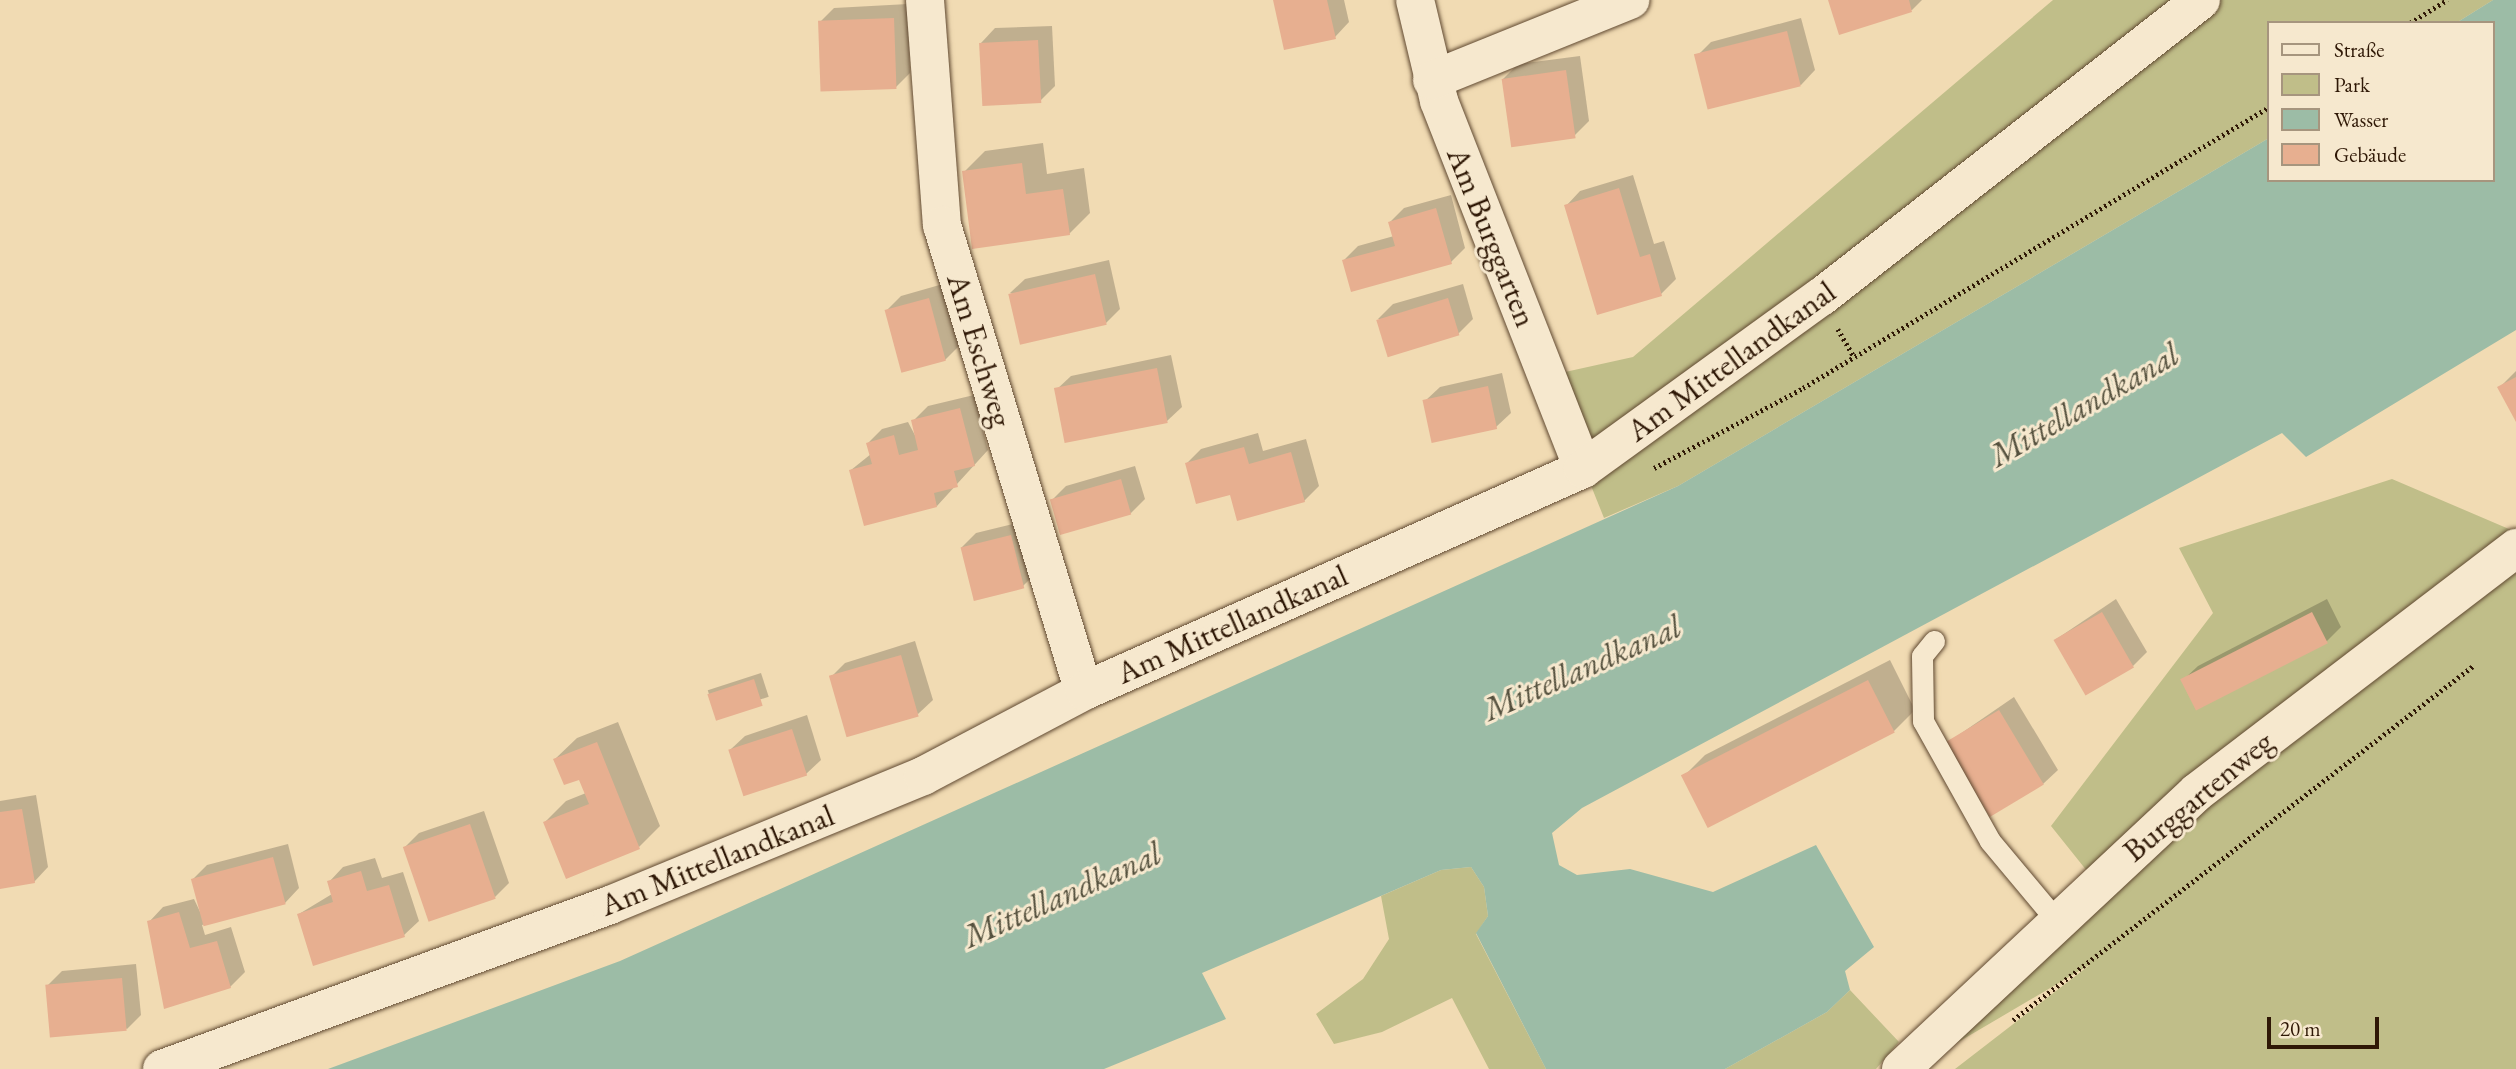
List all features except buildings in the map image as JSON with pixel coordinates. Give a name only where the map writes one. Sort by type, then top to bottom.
[{"type":"street","name":"Am Eschweg","points":[[925,0],[942,225],[1084,691]]},
{"type":"street","name":"Am Burggarten","points":[[1415,0],[1432,80],[1583,469]]},
{"type":"street","points":[[1432,80],[1630,0]]},
{"type":"street","name":"Am Mittellandkanal","points":[[162,1069],[610,905],[923,776],[1084,691],[1583,469],[1821,297],[2201,0]]},
{"type":"street","name":"Burggartenweg","points":[[1900,1069],[2056,920],[2207,783],[2516,548]]},
{"type":"lane","points":[[1934,641],[1922,656],[1923,721],[1984,832],[2056,920]]},
{"type":"path","points":[[2413,21],[2447,0]]},
{"type":"path","points":[[2001,1029],[2473,666]]},
{"type":"green space","points":[[2053,0],[2493,0],[2459,21],[2268,21],[2268,139],[1678,486],[1604,518],[1547,376],[1633,357]]},
{"type":"green space","points":[[2392,479],[2516,532],[2516,1069],[1955,1069],[2091,964],[1955,1044],[2087,871],[2051,826],[2213,613],[2179,548]]},
{"type":"green space","points":[[1471,867],[1484,887],[1488,916],[1476,934],[1546,1069],[1489,1069],[1452,998],[1382,1032],[1334,1044],[1316,1014],[1363,979],[1389,939],[1381,896],[1441,870]]},
{"type":"green space","points":[[1850,990],[1899,1042],[1876,1069],[1725,1069],[1827,1012]]},
{"type":"water","name":"Mittellandkanal","points":[[2493,0],[2516,0],[2516,330],[2306,457],[2282,433],[1582,808],[1552,833],[1559,865],[1577,875],[1630,869],[1713,892],[1816,845],[1874,947],[1845,971],[1850,990],[1827,1012],[1725,1069],[1546,1069],[1476,933],[1488,916],[1484,887],[1471,867],[1441,870],[1202,973],[1226,1019],[1104,1069],[328,1069],[620,961],[1678,486],[2268,139],[2268,182],[2495,182],[2495,21],[2459,21]]}]
